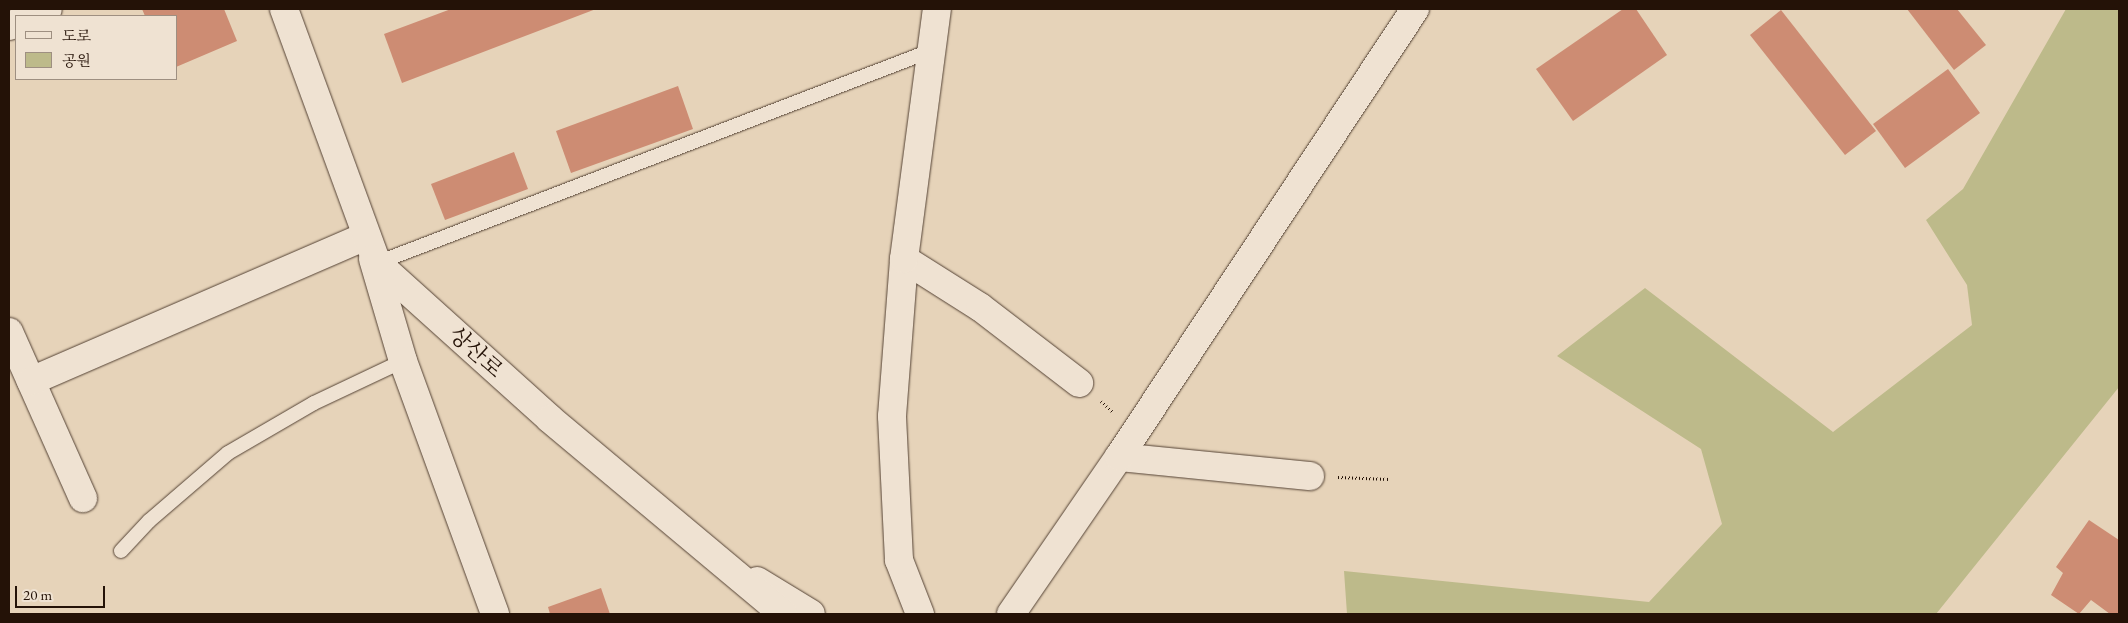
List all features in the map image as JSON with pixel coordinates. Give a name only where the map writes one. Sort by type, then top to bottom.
[{"type":"street","points":[[33,15],[48,9]]},
{"type":"street","name":"상산로","points":[[284,9],[377,263],[550,419],[702,549],[783,614]]},
{"type":"street","points":[[920,614],[899,560],[893,426],[904,259],[937,9]]},
{"type":"street","points":[[1011,614],[1120,457],[1415,9]]},
{"type":"street","points":[[31,381],[366,236],[403,361],[495,614]]},
{"type":"street","points":[[904,259],[980,307],[1079,383]]},
{"type":"street","points":[[9,332],[83,498]]},
{"type":"street","points":[[1120,457],[1310,476]]},
{"type":"street","points":[[702,549],[811,614]]},
{"type":"lane","points":[[377,263],[930,51]]},
{"type":"lane","points":[[122,552],[149,521],[228,453],[314,402],[403,361]]},
{"type":"path","points":[[1079,383],[1136,430]]},
{"type":"path","points":[[1310,476],[1389,479]]},
{"type":"green space","points":[[2066,9],[2119,9],[2119,387],[1936,614],[1347,614],[1344,571],[1649,602],[1722,524],[1701,449],[1557,356],[1645,288],[1833,432],[1972,325],[1967,285],[1926,220],[1963,189]]},
{"type":"building","points":[[142,9],[224,9],[237,41],[178,66],[178,15],[145,15]]},
{"type":"building","points":[[451,9],[596,9],[402,83],[384,34]]},
{"type":"building","points":[[1623,9],[1636,9],[1667,55],[1573,121],[1536,69]]},
{"type":"building","points":[[1907,9],[1957,9],[1986,45],[1954,70]]},
{"type":"building","points":[[1781,10],[1876,131],[1845,155],[1750,35]]},
{"type":"building","points":[[1948,69],[1980,113],[1905,168],[1873,124]]},
{"type":"building","points":[[678,86],[693,129],[571,173],[556,131]]},
{"type":"building","points":[[514,152],[528,189],[445,220],[431,184]]},
{"type":"building","points":[[2089,520],[2119,540],[2119,614],[2110,614],[2091,600],[2079,614],[2051,595],[2063,573],[2056,567]]},
{"type":"building","points":[[601,588],[610,614],[550,614],[548,607]]}]
